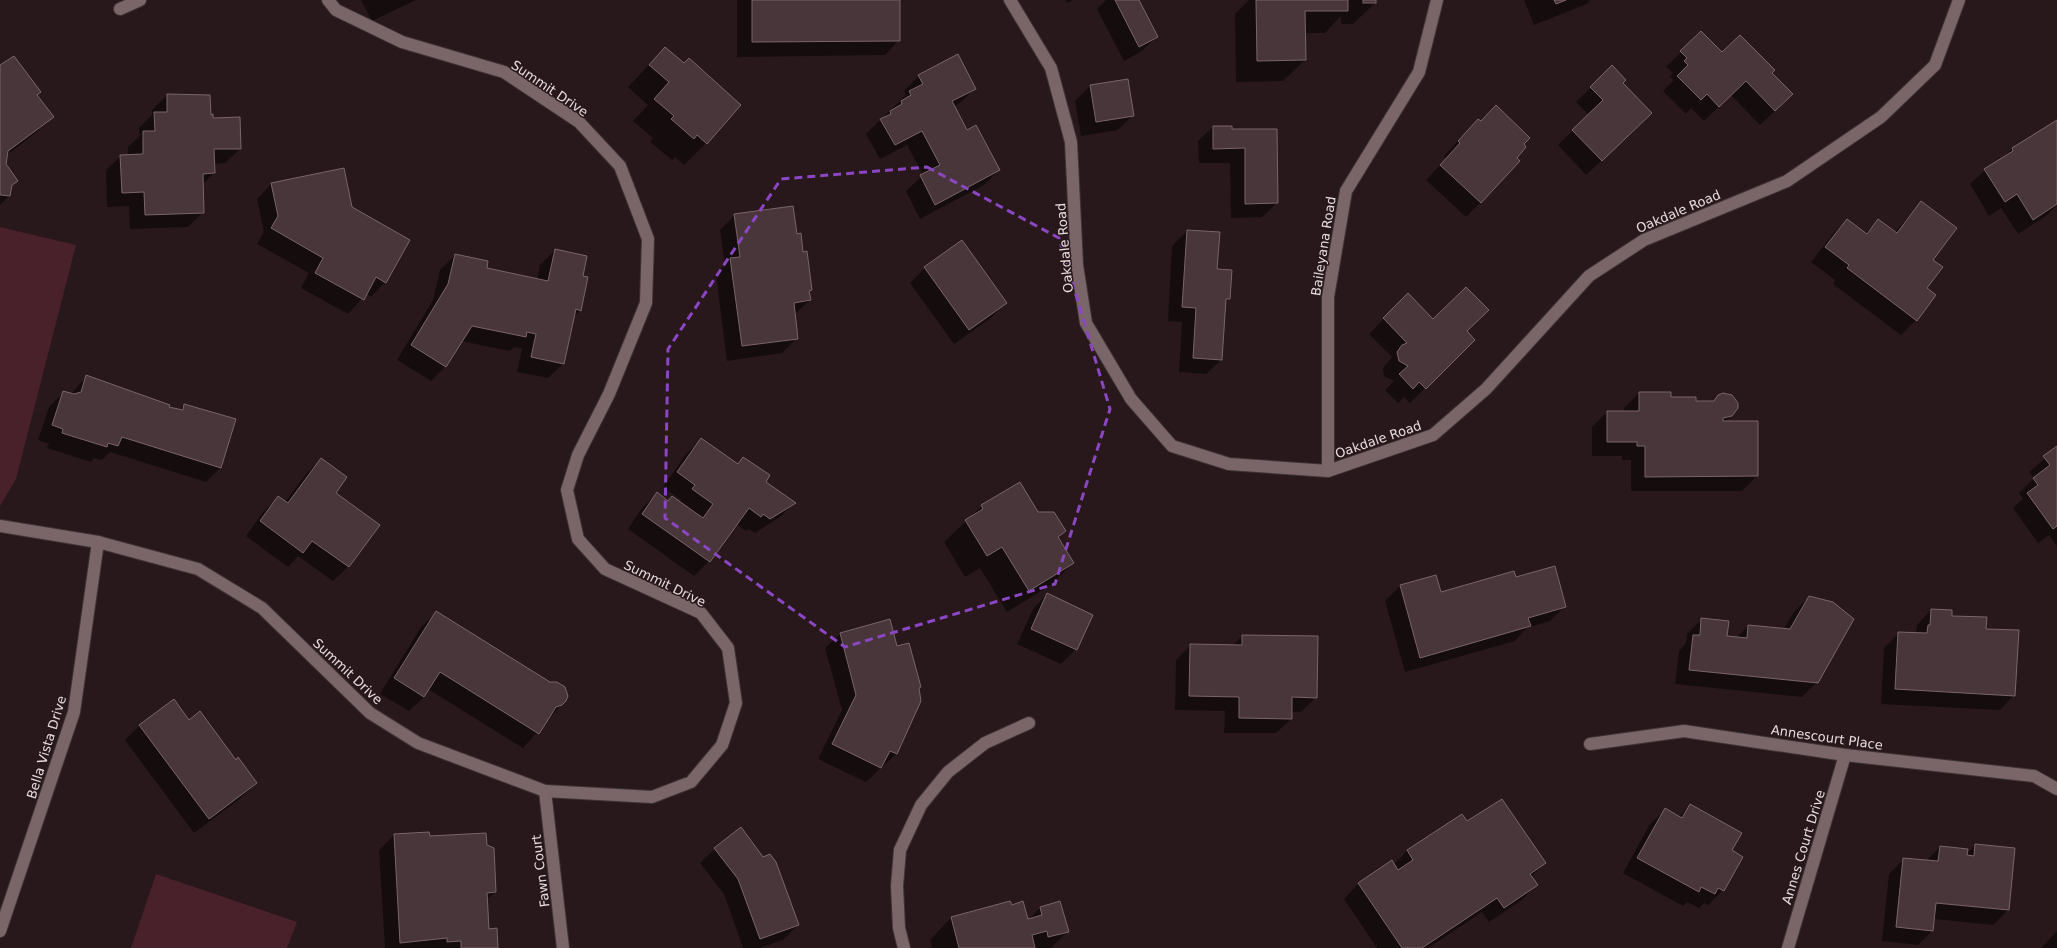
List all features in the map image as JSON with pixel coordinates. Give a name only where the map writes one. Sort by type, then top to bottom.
[{"type":"street","name":"Summit Drive","points":[[0,526],[98,542],[198,569],[262,608],[370,713],[418,743],[545,791],[652,797],[691,782],[722,746],[736,703],[728,648],[701,613],[606,569],[578,539],[567,490],[578,454],[609,394],[646,303],[648,239],[620,166],[579,122],[504,72],[402,42],[336,10],[328,0]]},
{"type":"street","name":"Oakdale Road","points":[[1010,0],[1051,68],[1071,142],[1076,265],[1086,323],[1131,399],[1172,446],[1229,464],[1328,471],[1433,435],[1486,388],[1589,276],[1644,240],[1787,181],[1880,117],[1935,65],[1959,0]]},
{"type":"street","name":"Baileyana Road","points":[[1328,471],[1328,296],[1346,191],[1419,72],[1437,0]]},
{"type":"street","points":[[120,9],[134,1]]},
{"type":"street","name":"Bella Vista Drive","points":[[0,931],[74,712],[98,542]]},
{"type":"street","points":[[904,948],[899,928],[897,886],[900,850],[921,805],[948,772],[985,743],[1029,723]]},
{"type":"street","name":"Annescourt Place","points":[[1590,744],[1684,731],[1845,755],[2034,776],[2057,789]]},
{"type":"street","name":"Annes Court Drive","points":[[1788,948],[1845,755]]},
{"type":"street","name":"Fawn Court","points":[[545,791],[563,948]]},
{"type":"highlighted area","points":[[927,167],[1059,238],[1110,409],[1055,584],[845,647],[665,518],[668,349],[781,179]]},
{"type":"shaded area","points":[[0,227],[76,245],[16,479],[0,506]]},
{"type":"shaded area","points":[[156,874],[297,922],[287,948],[131,948]]},
{"type":"building","points":[[752,0],[900,0],[900,41],[752,42]]},
{"type":"building","points":[[1115,0],[1139,0],[1158,37],[1139,47]]},
{"type":"building","points":[[1256,0],[1348,0],[1348,11],[1305,11],[1306,60],[1257,61]]},
{"type":"building","points":[[1363,0],[1376,0],[1376,3],[1363,3]]},
{"type":"building","points":[[1554,0],[1566,0],[1556,4]]},
{"type":"building","points":[[1701,31],[1722,52],[1740,35],[1775,70],[1772,73],[1793,94],[1775,111],[1746,81],[1719,107],[1707,94],[1701,100],[1677,76],[1688,65],[1684,61],[1687,58],[1680,51]]},
{"type":"building","points":[[665,47],[684,63],[689,58],[741,105],[707,144],[697,135],[694,139],[671,119],[674,116],[654,99],[669,82],[649,65]]},
{"type":"building","points":[[958,54],[976,89],[952,101],[967,130],[976,125],[1000,170],[935,205],[920,175],[940,165],[922,131],[895,145],[880,119],[891,114],[890,111],[902,104],[901,101],[911,95],[909,91],[923,84],[918,75]]},
{"type":"building","points":[[14,56],[41,92],[37,95],[54,117],[8,151],[6,164],[18,181],[12,185],[10,196],[0,195],[0,65]]},
{"type":"building","points":[[1612,65],[1626,80],[1623,83],[1652,113],[1602,161],[1572,130],[1603,100],[1590,87]]},
{"type":"building","points":[[1128,79],[1134,116],[1096,122],[1090,85]]},
{"type":"building","points":[[167,94],[210,95],[211,115],[213,114],[213,118],[240,117],[241,149],[214,149],[215,173],[203,174],[204,213],[145,215],[144,192],[122,193],[120,155],[143,154],[143,131],[155,131],[154,112],[167,112]]},
{"type":"building","points":[[1496,105],[1530,138],[1524,144],[1526,147],[1517,158],[1520,161],[1481,203],[1440,165],[1460,143],[1458,141],[1478,119],[1481,121]]},
{"type":"building","points":[[2057,120],[2057,204],[2033,220],[2017,194],[2005,202],[1984,169],[2013,151],[2012,148]]},
{"type":"building","points":[[1213,126],[1232,126],[1232,129],[1277,129],[1278,203],[1245,204],[1245,148],[1213,149]]},
{"type":"building","points":[[344,168],[352,207],[410,240],[386,283],[376,277],[364,300],[315,273],[323,258],[271,228],[278,216],[271,183]]},
{"type":"building","points":[[1921,201],[1957,228],[1933,260],[1943,267],[1927,288],[1936,295],[1917,321],[1847,268],[1849,265],[1825,247],[1847,219],[1867,234],[1878,219],[1897,233]]},
{"type":"building","points":[[793,206],[797,234],[801,233],[803,252],[807,251],[812,290],[809,291],[811,300],[794,303],[798,339],[742,346],[730,258],[740,257],[734,214]]},
{"type":"building","points":[[1187,230],[1220,232],[1217,269],[1232,270],[1230,299],[1226,299],[1222,360],[1193,358],[1196,308],[1182,307]]},
{"type":"building","points":[[962,240],[1007,303],[969,330],[924,267]]},
{"type":"building","points":[[555,249],[587,256],[583,276],[588,277],[581,311],[576,309],[564,364],[531,357],[536,334],[527,332],[526,337],[472,326],[446,367],[411,345],[448,284],[455,254],[488,261],[487,268],[548,281]]},
{"type":"building","points":[[1466,287],[1489,310],[1467,331],[1475,340],[1426,389],[1419,382],[1413,389],[1399,374],[1408,366],[1399,361],[1397,352],[1402,345],[1407,343],[1383,318],[1408,293],[1433,319]]},
{"type":"building","points":[[86,375],[170,405],[169,407],[183,410],[184,404],[236,419],[221,468],[122,437],[118,446],[108,443],[107,447],[62,433],[63,429],[52,425],[63,391],[74,394],[81,392]]},
{"type":"building","points":[[1639,392],[1671,392],[1671,397],[1696,397],[1696,401],[1714,401],[1718,395],[1723,393],[1732,395],[1738,403],[1738,408],[1732,416],[1723,418],[1723,421],[1758,421],[1758,476],[1645,477],[1645,446],[1637,446],[1637,442],[1607,442],[1607,411],[1639,411]]},
{"type":"building","points":[[701,438],[738,464],[743,457],[770,475],[766,482],[796,503],[770,519],[763,514],[761,517],[749,508],[710,562],[642,514],[657,492],[668,501],[672,496],[703,518],[713,504],[692,489],[695,485],[677,472]]},
{"type":"building","points":[[2057,446],[2057,526],[2053,529],[2027,493],[2038,485],[2033,478],[2050,465],[2043,456]]},
{"type":"building","points":[[321,458],[347,477],[336,493],[380,525],[349,567],[312,541],[303,553],[260,521],[278,496],[288,503]]},
{"type":"building","points":[[1020,482],[1038,512],[1054,512],[1066,531],[1058,537],[1074,563],[1029,591],[1002,547],[987,556],[965,520],[983,509],[981,505]]},
{"type":"building","points":[[1555,566],[1566,607],[1528,618],[1531,626],[1420,658],[1400,585],[1436,575],[1441,592],[1514,571],[1516,577]]},
{"type":"building","points":[[1047,593],[1093,615],[1077,650],[1031,629]]},
{"type":"building","points":[[1809,596],[1833,602],[1854,619],[1818,683],[1689,670],[1693,635],[1700,635],[1701,618],[1729,621],[1727,636],[1747,638],[1748,625],[1790,629]]},
{"type":"building","points":[[1931,609],[1952,610],[1952,616],[1987,617],[1986,629],[2019,630],[2015,696],[1895,689],[1898,632],[1927,633],[1928,625],[1930,625]]},
{"type":"building","points":[[436,611],[550,682],[557,682],[565,687],[568,696],[566,701],[562,705],[556,707],[539,734],[440,672],[424,697],[394,678]]},
{"type":"building","points":[[890,619],[897,646],[909,643],[921,687],[919,688],[921,701],[897,754],[890,751],[881,768],[832,744],[856,695],[840,633]]},
{"type":"building","points":[[1242,635],[1318,636],[1317,698],[1292,697],[1292,719],[1239,718],[1239,697],[1189,696],[1190,644],[1242,645]]},
{"type":"building","points":[[174,699],[189,720],[200,711],[236,760],[238,757],[257,783],[209,819],[139,725]]},
{"type":"building","points":[[1502,799],[1546,863],[1530,874],[1538,885],[1504,908],[1497,898],[1422,948],[1402,948],[1358,883],[1392,860],[1398,870],[1413,860],[1407,850],[1462,814],[1467,821]]},
{"type":"building","points":[[1690,804],[1742,833],[1732,850],[1743,857],[1724,891],[1718,888],[1715,894],[1701,887],[1699,892],[1637,858],[1665,808],[1682,818]]},
{"type":"building","points":[[741,827],[763,857],[770,854],[776,862],[799,925],[760,939],[738,879],[714,848]]},
{"type":"building","points":[[429,832],[430,836],[486,833],[487,845],[494,848],[496,892],[487,893],[489,929],[497,928],[498,948],[461,948],[461,941],[447,942],[447,938],[400,943],[394,834]]},
{"type":"building","points":[[1975,844],[2015,848],[2009,910],[1936,903],[1933,931],[1896,927],[1903,858],[1938,861],[1940,846],[1968,849],[1967,855],[1974,856]]},
{"type":"building","points":[[1010,901],[1012,905],[1023,901],[1028,919],[1042,915],[1040,907],[1060,901],[1069,932],[1048,937],[1047,931],[1032,935],[1035,948],[959,948],[951,917]]}]
